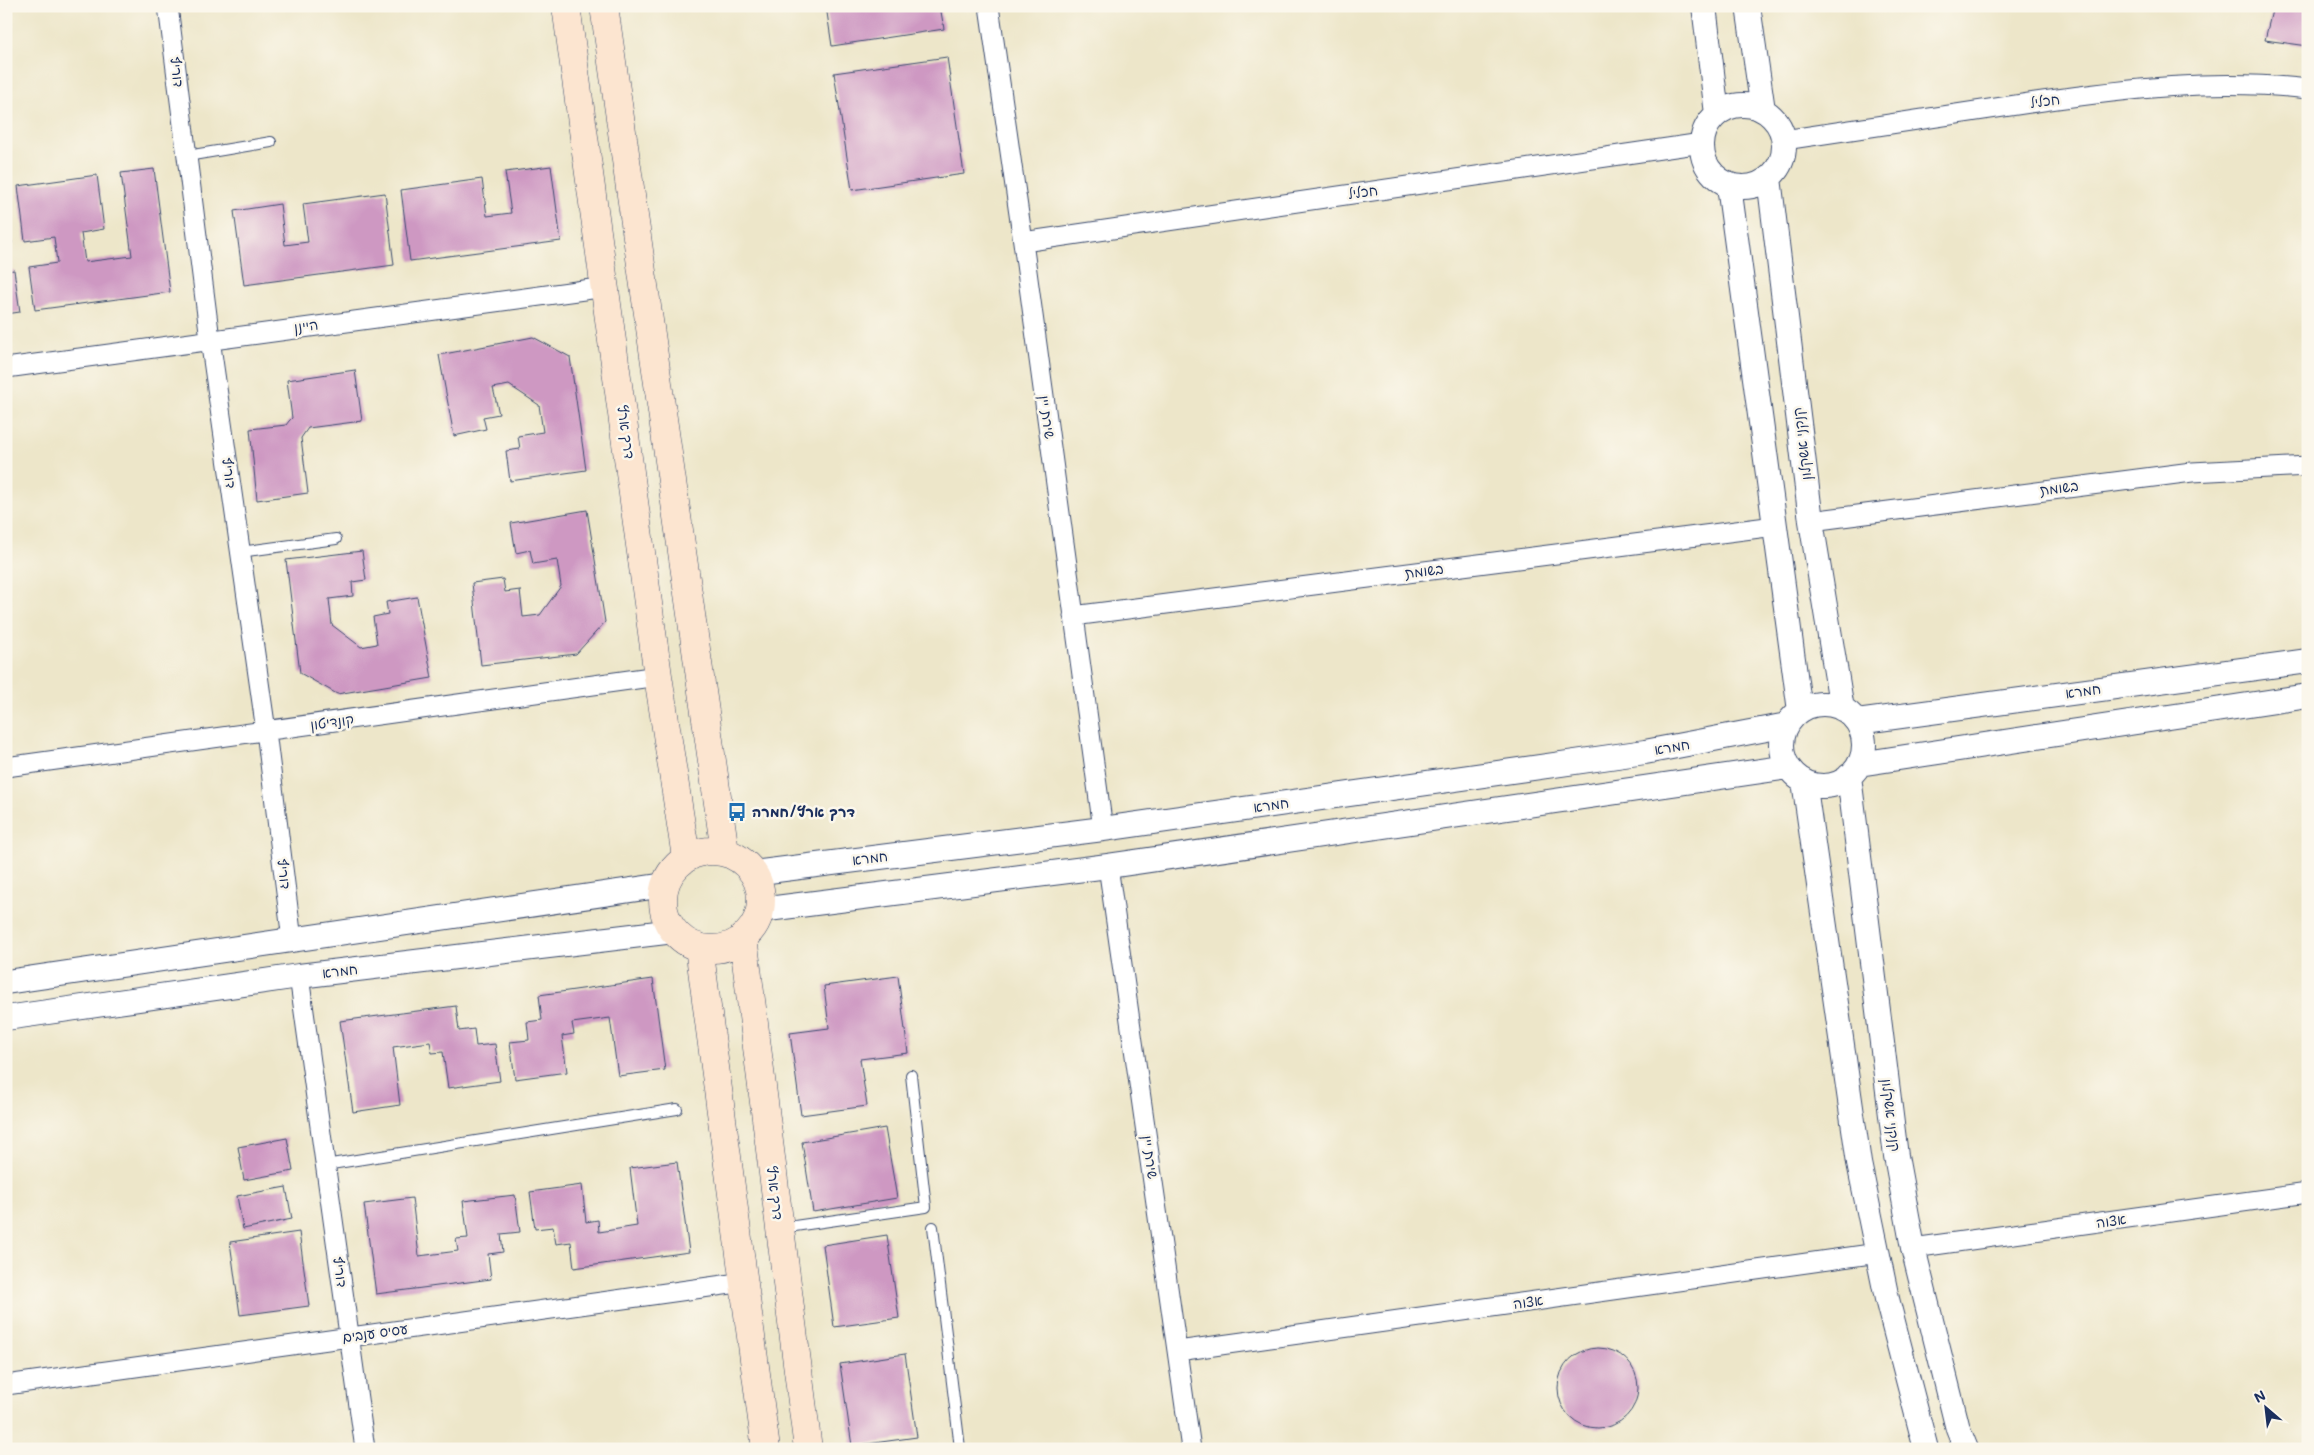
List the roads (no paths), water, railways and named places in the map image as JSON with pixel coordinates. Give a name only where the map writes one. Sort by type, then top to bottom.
[{"type":"main road","name":"דרך ארץ","points":[[566,6],[658,676],[686,858]]},
{"type":"main road","points":[[604,6],[725,852]]},
{"type":"main road","points":[[712,850],[725,852],[746,864],[754,873],[760,891],[760,910],[757,920],[743,937],[730,945],[715,948],[699,947],[685,941],[674,931],[666,917],[662,901],[665,885],[669,874],[686,858],[698,852],[712,850]]},
{"type":"main road","name":"דרך ארץ","points":[[743,937],[808,1449]]},
{"type":"main road","points":[[699,947],[766,1449]]},
{"type":"street","name":"דוריף","points":[[168,6],[210,339],[266,731],[292,940]]},
{"type":"street","name":"שירת יין","points":[[988,6],[1023,242],[1103,828]]},
{"type":"street","points":[[1704,6],[1717,114]]},
{"type":"street","points":[[1748,6],[1763,110]]},
{"type":"street","name":"חכליל","points":[[1784,140],[2124,90],[2196,84],[2286,86],[2308,89]]},
{"type":"street","points":[[1740,105],[1752,106],[1763,110],[1773,118],[1780,128],[1784,140],[1782,161],[1769,178],[1750,187],[1730,186],[1718,179],[1708,169],[1703,156],[1702,142],[1704,132],[1717,114],[1728,108],[1740,105]]},
{"type":"street","name":"חכליל","points":[[1023,242],[1702,142]]},
{"type":"street","name":"קנקני אשקלון","points":[[1769,178],[1811,521],[1850,715]]},
{"type":"street","points":[[1730,186],[1775,526],[1793,718],[1782,746],[1796,774],[1859,1163],[1887,1299],[1926,1449]]},
{"type":"street","name":"היינן","points":[[6,368],[606,287]]},
{"type":"street","name":"בשומת","points":[[1811,521],[2192,472],[2308,466]]},
{"type":"street","name":"בשומת","points":[[1073,616],[1775,526]]},
{"type":"street","name":"חמרא","points":[[1850,715],[2308,661]]},
{"type":"street","name":"קונדיטון","points":[[6,767],[658,676]]},
{"type":"street","points":[[760,910],[1108,866],[1796,774],[1815,785],[1827,785],[1839,782],[1854,770],[2308,696]]},
{"type":"street","points":[[1793,718],[1820,704],[1850,715],[1864,742],[1854,770]]},
{"type":"street","name":"חמרא","points":[[754,873],[1103,828],[1635,753],[1793,718]]},
{"type":"street","name":"קנקני אשקלון","points":[[1854,770],[1896,1156],[1913,1248],[1958,1429],[1966,1449]]},
{"type":"street","name":"שירת יין","points":[[1108,866],[1191,1449]]},
{"type":"street","points":[[6,982],[665,885]]},
{"type":"street","name":"חמרא","points":[[6,1018],[299,976],[674,931]]},
{"type":"street","name":"דוריף","points":[[299,976],[365,1449]]},
{"type":"street","name":"אצוה","points":[[1913,1248],[2308,1193]]},
{"type":"street","name":"אצוה","points":[[1178,1351],[1878,1253]]},
{"type":"street","name":"עסיס ענבים","points":[[6,1385],[744,1282]]},
{"type":"lane","points":[[187,156],[271,142]]},
{"type":"lane","points":[[240,552],[336,538]]},
{"type":"lane","points":[[780,1228],[926,1207],[910,1075]]},
{"type":"lane","points":[[325,1165],[677,1109]]},
{"type":"lane","points":[[933,1227],[960,1448],[958,1449]]},
{"type":"place","name":"דרך ארץ/חמרה","points":[[737,812]]}]
